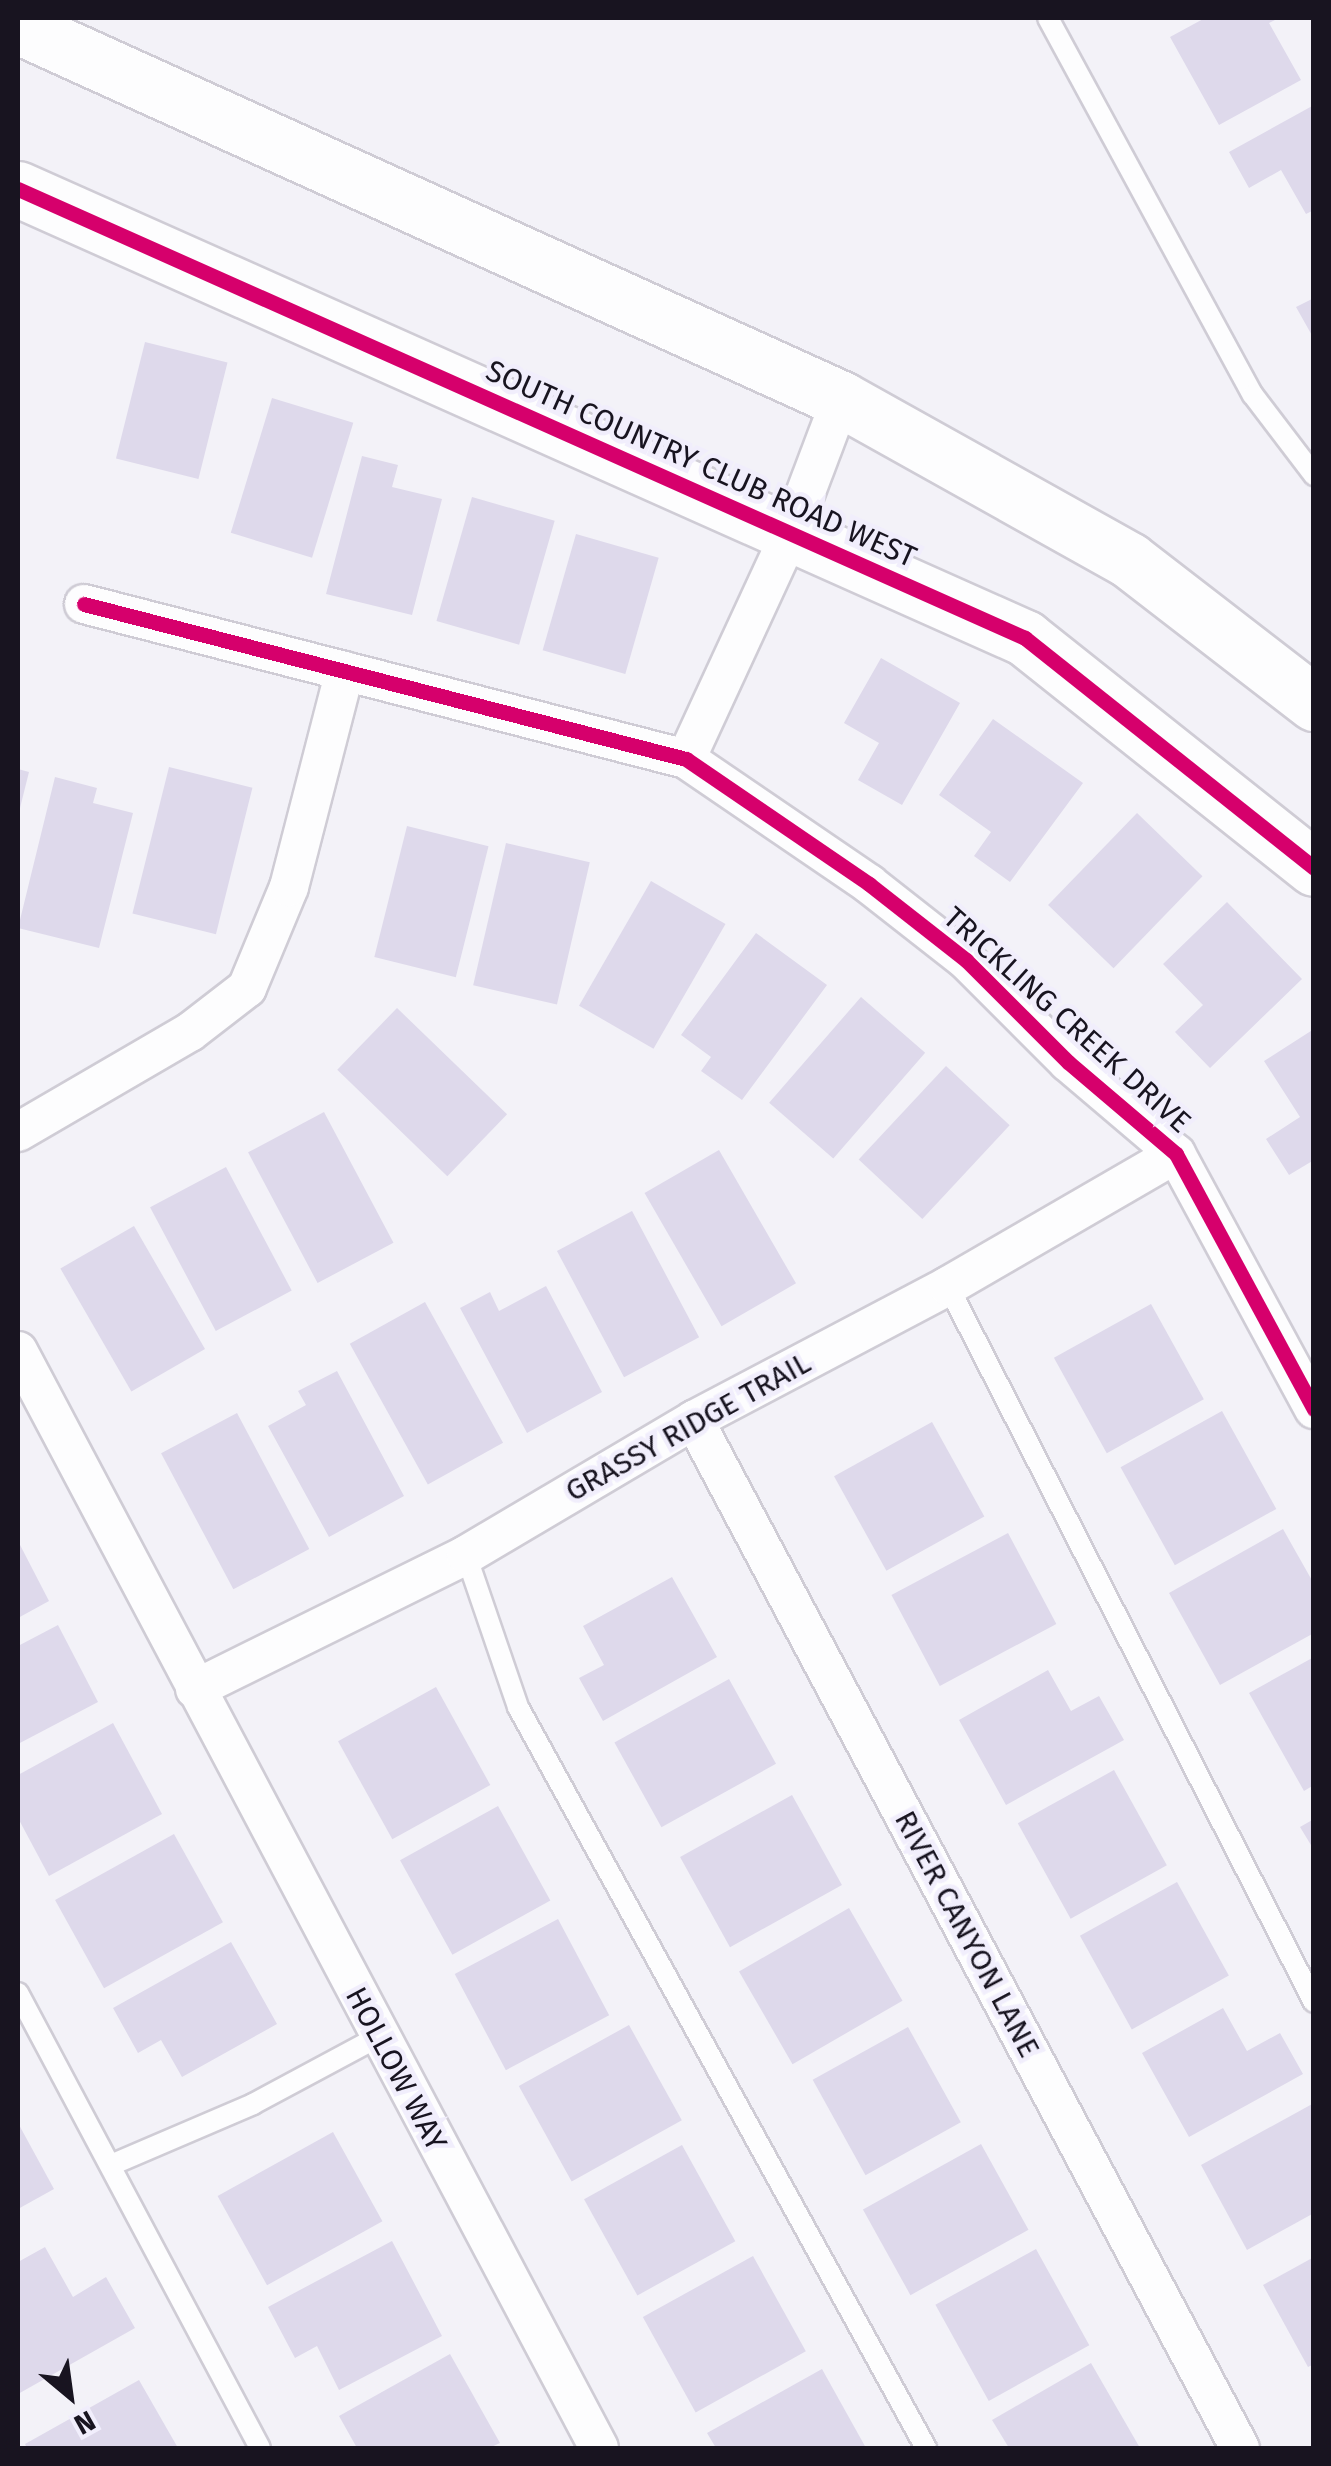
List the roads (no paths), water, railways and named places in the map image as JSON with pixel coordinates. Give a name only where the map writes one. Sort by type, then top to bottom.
[{"type":"street","points":[[18,26],[841,399],[1130,560],[1314,702]]},
{"type":"street","name":"SOUTH COUNTRY CLUB ROAD WEST","points":[[18,189],[1025,638],[1314,868]]},
{"type":"street","points":[[84,604],[686,759],[790,534],[841,399]]},
{"type":"street","points":[[18,1132],[190,1032],[247,988],[288,887],[345,672]]},
{"type":"street","name":"TRICKLING CREEK DRIVE","points":[[686,759],[869,884],[966,960],[1068,1062],[1176,1154],[1314,1409]]},
{"type":"street","name":"GRASSY RIDGE TRAIL","points":[[195,1689],[466,1555],[694,1420],[948,1286],[1176,1154]]},
{"type":"street","name":"HOLLOW WAY","points":[[18,1351],[599,2448]]},
{"type":"street","name":"RIVER CANYON LANE","points":[[694,1420],[1240,2448]]},
{"type":"lane","points":[[1048,18],[1253,395],[1314,476]]},
{"type":"lane","points":[[948,1286],[1314,2002]]},
{"type":"lane","points":[[466,1555],[518,1707],[926,2448]]},
{"type":"lane","points":[[18,1993],[260,2448]]},
{"type":"lane","points":[[111,2165],[253,2104],[378,2036]]}]
